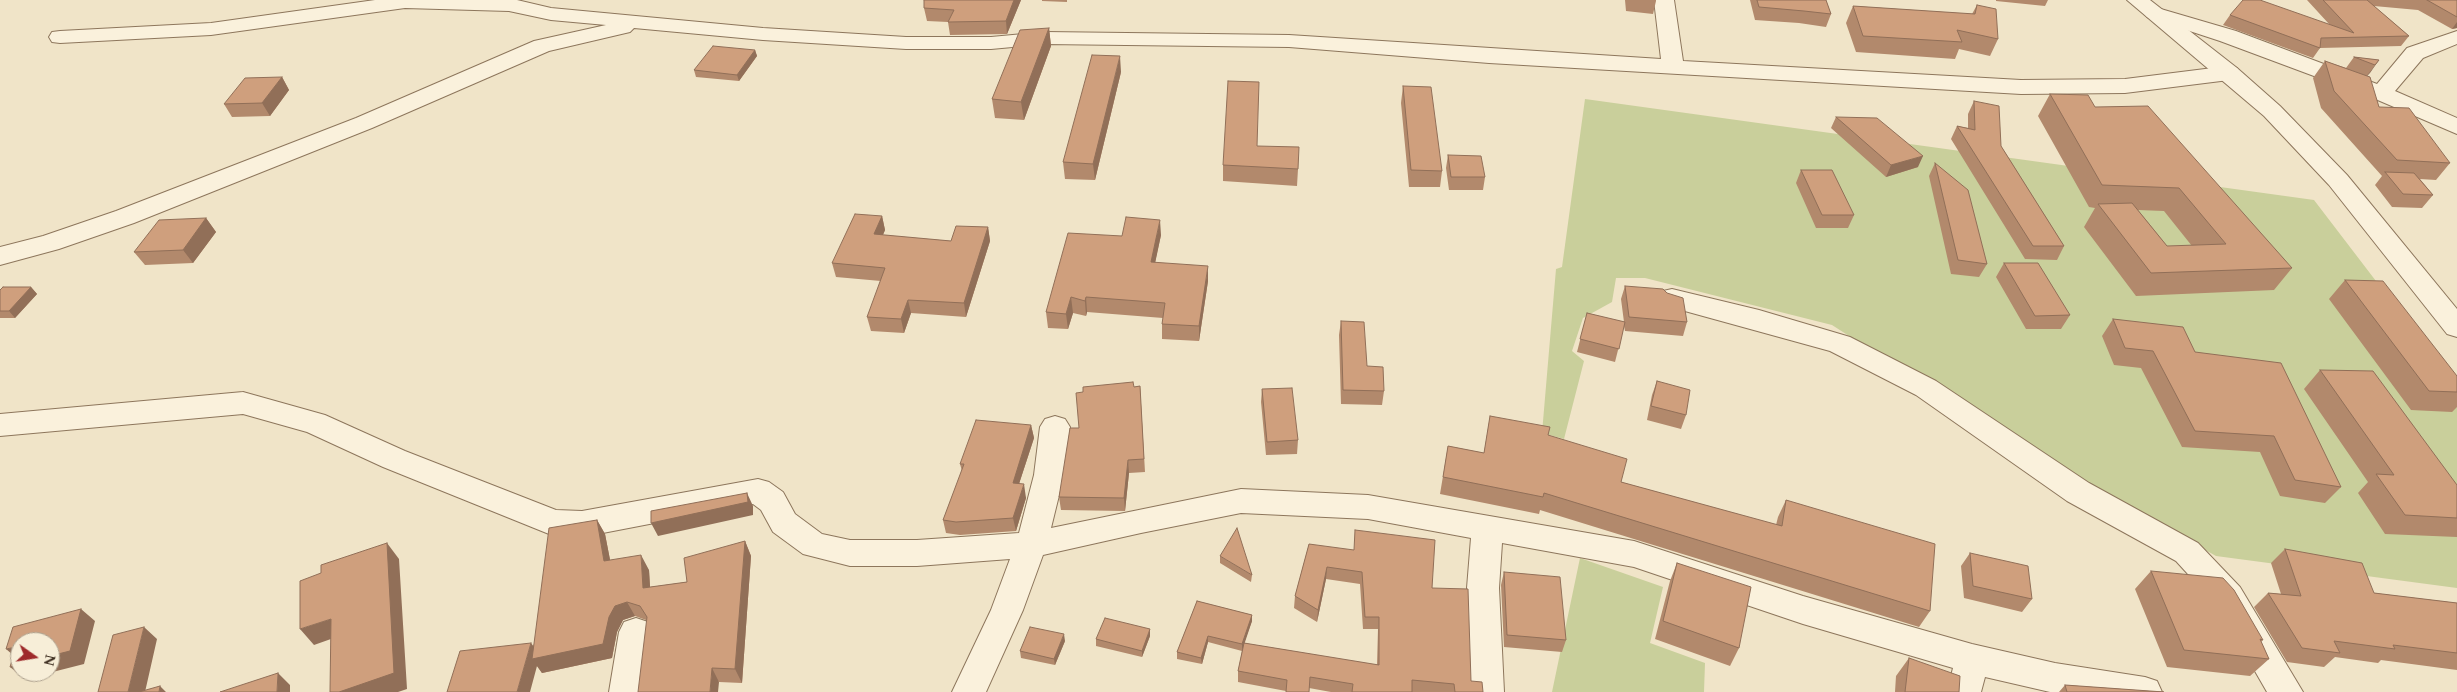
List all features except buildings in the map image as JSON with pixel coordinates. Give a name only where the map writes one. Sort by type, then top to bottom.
[{"type":"street","points":[[1664,0],[1674,67]]},
{"type":"street","points":[[60,37],[211,29],[405,2],[498,2],[552,14],[763,34],[906,43],[990,43],[1045,38],[1289,41],[1674,67],[1822,74],[2021,87],[2125,86],[2229,73]]},
{"type":"street","points":[[2146,7],[2229,73],[2272,111],[2338,180],[2457,327]]},
{"type":"street","points":[[2146,7],[2381,93],[2457,127]]},
{"type":"street","points":[[0,256],[50,244],[125,217],[364,123],[459,80],[542,46],[649,23]]},
{"type":"street","points":[[2381,93],[2415,53],[2457,37]]},
{"type":"street","points":[[1672,298],[1759,320],[1840,344],[1926,388],[2078,492],[2187,552],[2229,597],[2286,692]]},
{"type":"street","points":[[0,425],[243,404],[315,423],[394,459],[554,523],[582,524],[732,494],[758,491],[772,501],[784,523],[814,545],[850,553],[918,553],[1031,545],[1140,520],[1241,501],[1368,507],[1634,554],[1803,610],[1972,659],[2055,678],[2145,692]]},
{"type":"street","points":[[969,692],[1006,610],[1031,545],[1049,475],[1055,427]]},
{"type":"street","points":[[1487,692],[1483,588],[1488,527]]},
{"type":"street","points":[[626,692],[636,632]]},
{"type":"street","points":[[1964,692],[1972,659]]},
{"type":"green space","points":[[1585,99],[2314,200],[2457,387],[2457,588],[2216,556],[2023,448],[1832,325],[1645,278],[1616,278],[1612,302],[1583,318],[1572,351],[1584,361],[1564,439],[1542,433],[1556,269],[1562,267]]},
{"type":"green space","points":[[1580,558],[1663,587],[1650,643],[1705,663],[1704,692],[1552,692]]}]
